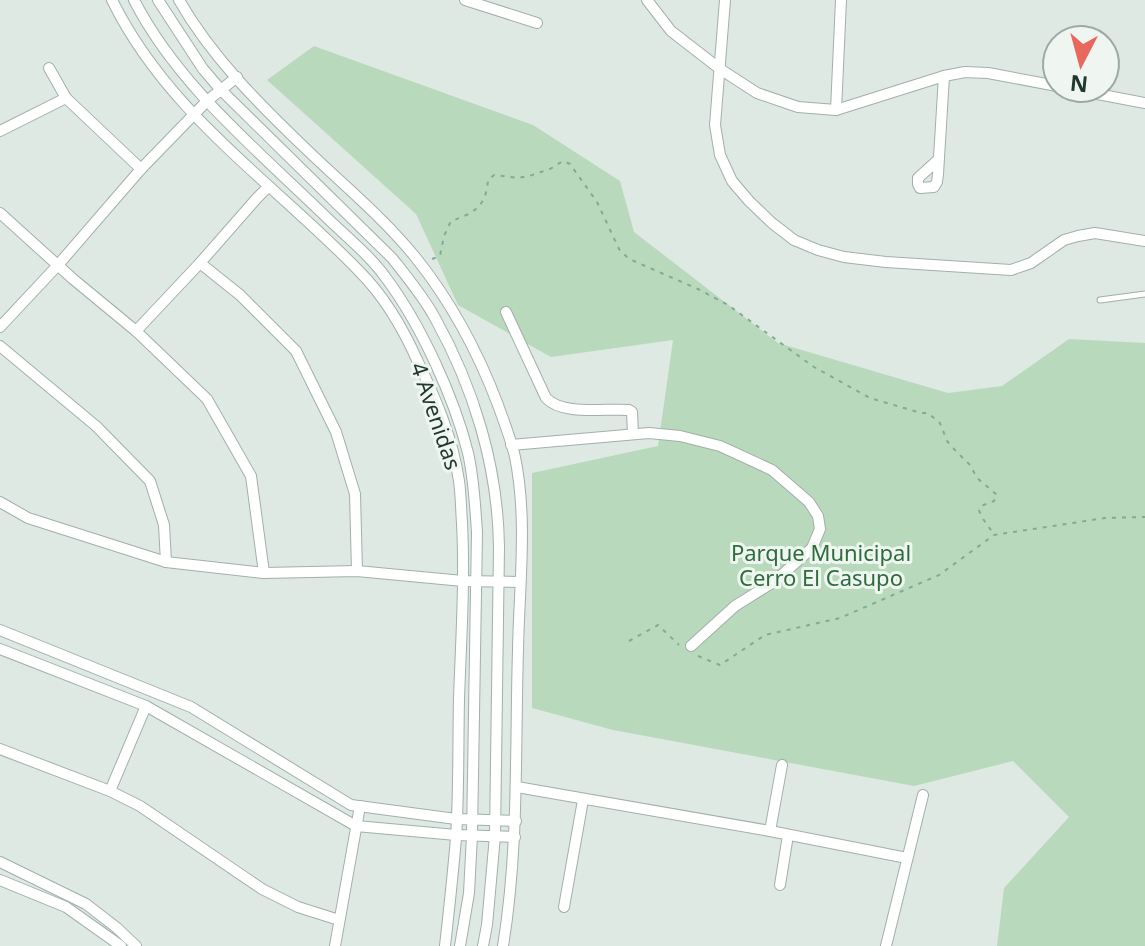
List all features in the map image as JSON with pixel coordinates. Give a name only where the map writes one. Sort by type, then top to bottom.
[{"type":"street","name":"4 Avenidas","points":[[112,0],[142,53],[194,114],[361,272],[397,319],[433,393],[459,482],[463,581],[456,835],[445,946]]},
{"type":"street","name":"4 Avenidas","points":[[134,0],[160,43],[207,101],[386,277],[428,349],[454,408],[474,487],[477,581],[472,835],[469,893],[460,946]]},
{"type":"street","name":"4 Avenidas","points":[[158,0],[203,69],[221,90],[392,258],[414,285],[435,317],[465,382],[489,453],[498,516],[495,836],[483,946]]},
{"type":"street","points":[[179,0],[212,49],[237,77],[304,147],[366,205],[421,265],[474,347],[511,445],[519,485],[521,518],[517,787],[503,946]]},
{"type":"street","points":[[465,0],[537,23]]},
{"type":"street","points":[[647,0],[671,31],[720,69],[757,93],[798,107],[836,110],[965,72],[1041,83]]},
{"type":"street","points":[[725,0],[715,125],[720,155],[732,181],[772,223],[794,240],[818,250],[872,261],[1011,270],[1031,263],[1064,240],[1078,236],[1095,233],[1145,241]]},
{"type":"street","points":[[836,110],[841,0]]},
{"type":"street","points":[[49,68],[66,98],[141,169]]},
{"type":"street","points":[[939,159],[944,76]]},
{"type":"street","points":[[0,327],[141,169],[207,101],[237,77]]},
{"type":"street","points":[[0,131],[66,98]]},
{"type":"street","points":[[1121,98],[1145,103]]},
{"type":"street","points":[[136,331],[268,187]]},
{"type":"street","points":[[0,213],[136,331],[207,399],[251,476],[264,573]]},
{"type":"street","points":[[200,263],[240,295],[296,351],[336,432],[355,494],[357,571]]},
{"type":"street","points":[[506,312],[546,398],[553,405],[564,409],[629,410],[634,419],[633,434]]},
{"type":"street","points":[[0,346],[96,426],[150,481],[164,525],[166,562]]},
{"type":"street","points":[[511,445],[649,433],[680,436],[720,446],[772,470],[809,502],[818,516],[820,529],[812,548],[775,581],[735,606],[691,650]]},
{"type":"street","points":[[0,502],[28,518],[166,562],[264,573],[357,571],[463,581],[520,582]]},
{"type":"street","points":[[0,630],[191,707],[351,805],[472,821],[516,821]]},
{"type":"street","points":[[0,649],[146,706],[356,826],[515,837]]},
{"type":"street","points":[[110,791],[146,706]]},
{"type":"street","points":[[0,749],[110,791],[140,806],[280,899],[339,920]]},
{"type":"street","points":[[770,831],[782,765]]},
{"type":"street","points":[[517,787],[907,858]]},
{"type":"street","points":[[886,946],[923,795]]},
{"type":"street","points":[[564,907],[583,800]]},
{"type":"street","points":[[335,946],[360,806]]},
{"type":"street","points":[[780,885],[788,835]]},
{"type":"street","points":[[0,862],[86,904],[136,946]]},
{"type":"street","points":[[0,880],[66,907],[117,944]]},
{"type":"lane","points":[[1100,300],[1145,294]]},
{"type":"path","points":[[421,265],[440,256],[451,221],[471,214],[483,201],[488,180],[494,175],[518,178],[550,169],[563,161],[570,164],[597,202],[619,249],[629,259],[728,305],[814,367],[870,398],[928,413],[940,423],[947,441],[970,465],[977,478],[997,495],[994,501],[981,506],[979,510],[994,535]]},
{"type":"path","points":[[629,641],[658,625],[676,643],[720,665],[765,635],[840,618],[939,575],[994,535],[1105,518],[1145,517]]},
{"type":"green space","name":"Parque Municipal Cerro El Casupo","points":[[314,46],[533,125],[620,181],[634,232],[778,343],[948,393],[1002,386],[1069,339],[1145,343],[1145,946],[997,946],[1004,888],[1069,817],[1013,761],[914,786],[613,730],[532,708],[532,473],[658,446],[673,340],[551,357],[458,305],[416,214],[267,80]]}]
